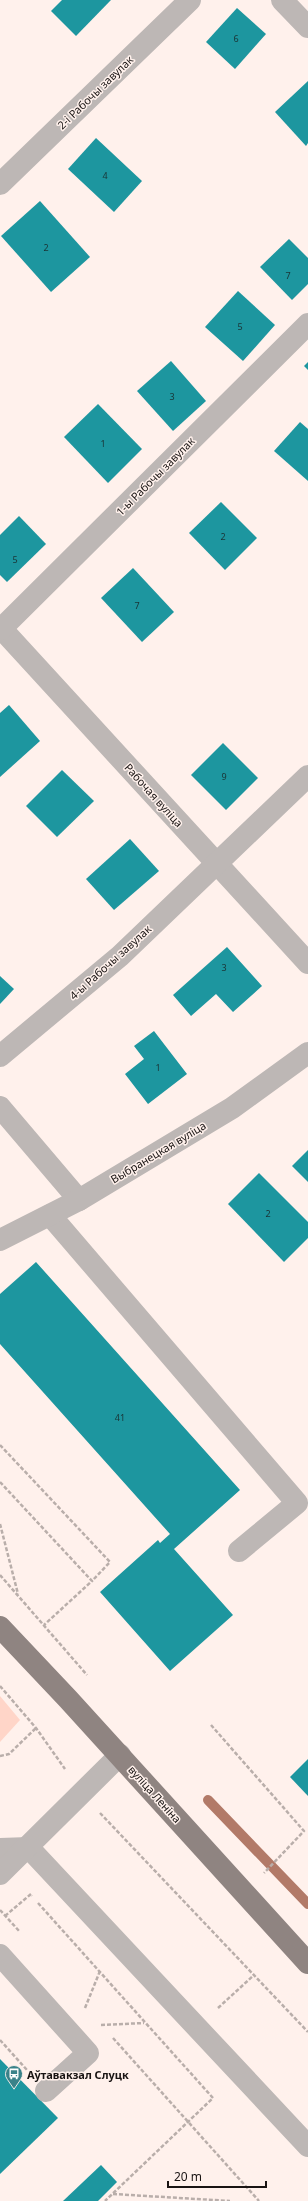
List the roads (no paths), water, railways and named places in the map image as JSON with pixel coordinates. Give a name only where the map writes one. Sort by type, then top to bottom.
[{"type":"main road","name":"вуліца Леніна","points":[[0,1627],[120,1756],[308,1963]]},
{"type":"street","name":"2-і Рабочы завулак","points":[[0,184],[190,0]]},
{"type":"street","points":[[282,0],[308,27]]},
{"type":"street","name":"1-ы Рабочы завулак","points":[[1,628],[308,324]]},
{"type":"street","name":"Рабочая вуліца","points":[[1,628],[308,963]]},
{"type":"street","name":"4-ы Рабочы завулак","points":[[0,1056],[120,956],[215,863],[308,776]]},
{"type":"street","name":"Выбранецкая вуліца","points":[[0,1240],[79,1200],[232,1108],[294,1065],[308,1053]]},
{"type":"street","points":[[0,1107],[79,1200]]},
{"type":"street","points":[[50,1215],[297,1503],[239,1551]]},
{"type":"street","points":[[0,1874],[29,1848],[120,1756]]},
{"type":"street","points":[[0,1849],[29,1848],[308,2146]]},
{"type":"street","points":[[0,1955],[88,2053],[46,2091]]},
{"type":"waterway","points":[[208,1800],[308,1904]]},
{"type":"place","name":"Аўтавакзал Слуцк","points":[[14,2089]]}]
